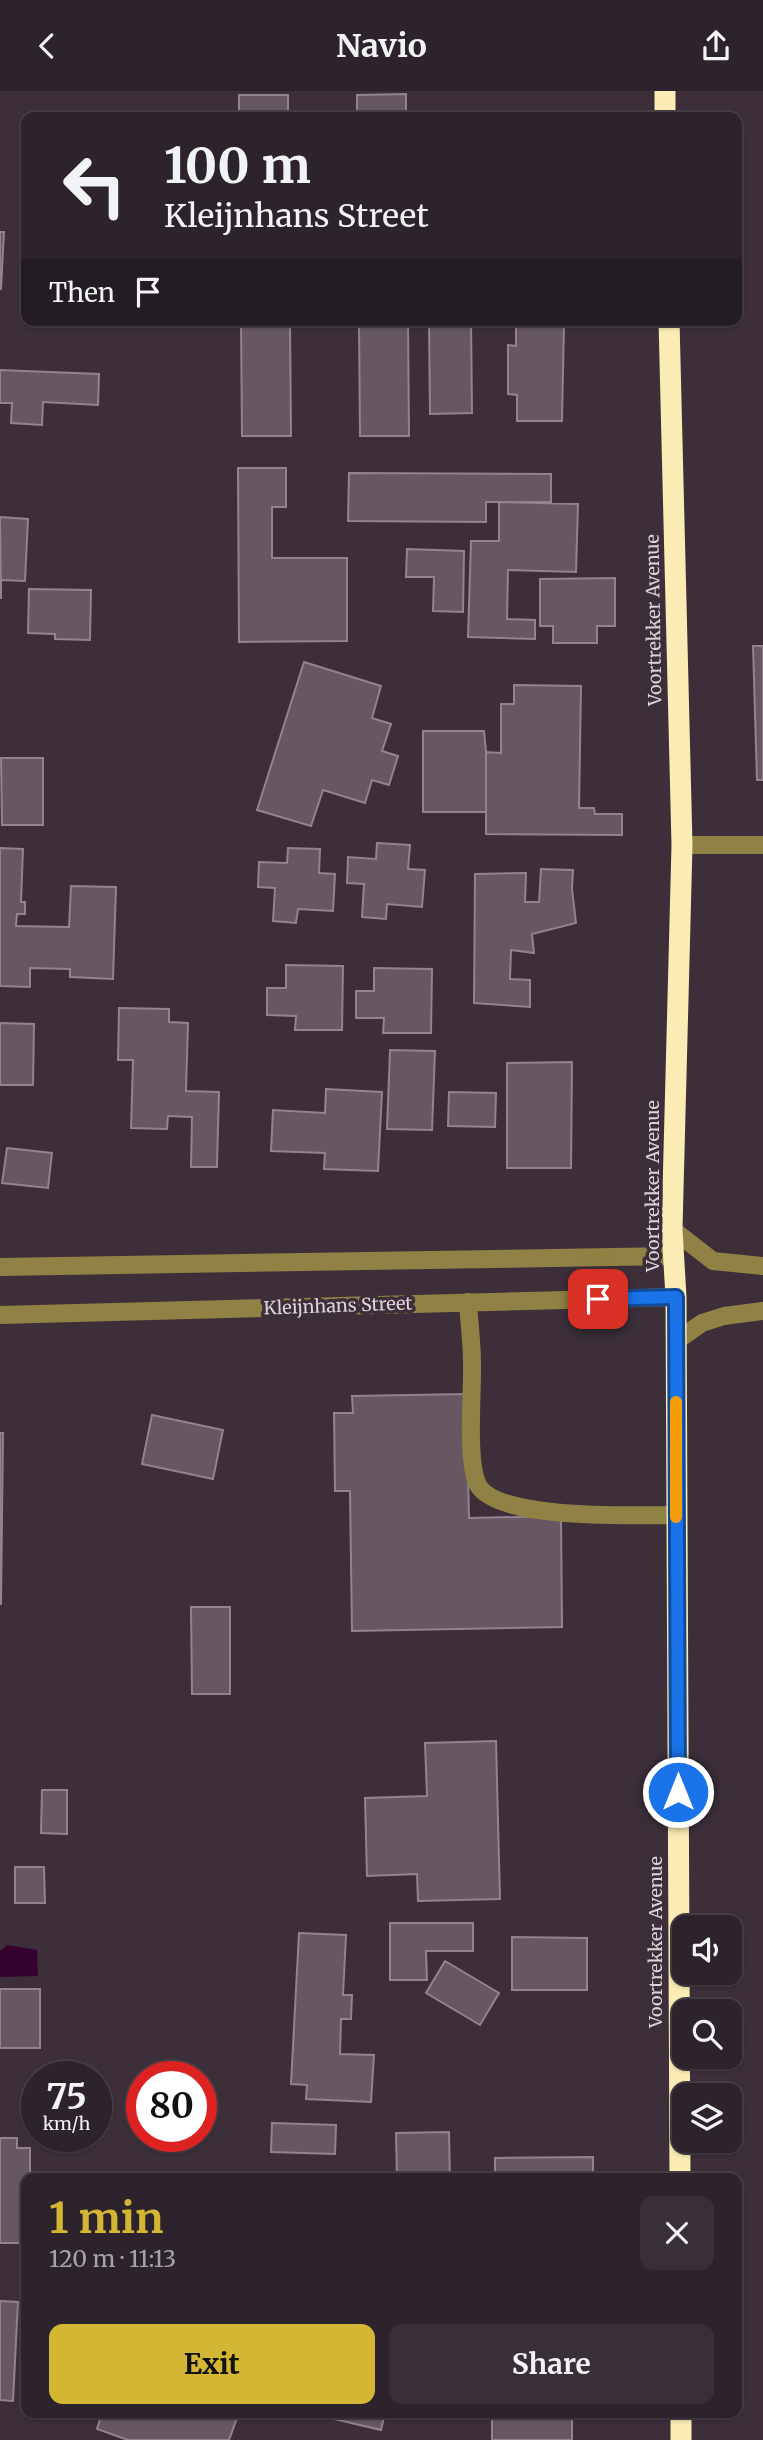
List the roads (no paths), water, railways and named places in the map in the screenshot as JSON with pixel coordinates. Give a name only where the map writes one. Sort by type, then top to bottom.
[{"type":"highway","points":[[665,91],[665,112]]},
{"type":"highway","name":"Voortrekker Avenue","points":[[669,326],[682,845],[672,1229],[676,1297],[680,2173]]},
{"type":"highway","points":[[681,2418],[681,2440]]},
{"type":"street","points":[[682,845],[763,845]]},
{"type":"street","points":[[672,1229],[713,1261],[763,1266]]},
{"type":"street","points":[[0,1268],[674,1256]]},
{"type":"street","name":"Kleijnhans Street","points":[[0,1315],[676,1297]]},
{"type":"street","points":[[468,1302],[472,1360],[471,1431],[473,1464],[478,1485],[500,1500],[568,1514],[676,1515]]},
{"type":"street","points":[[675,1342],[702,1322],[763,1311]]}]
